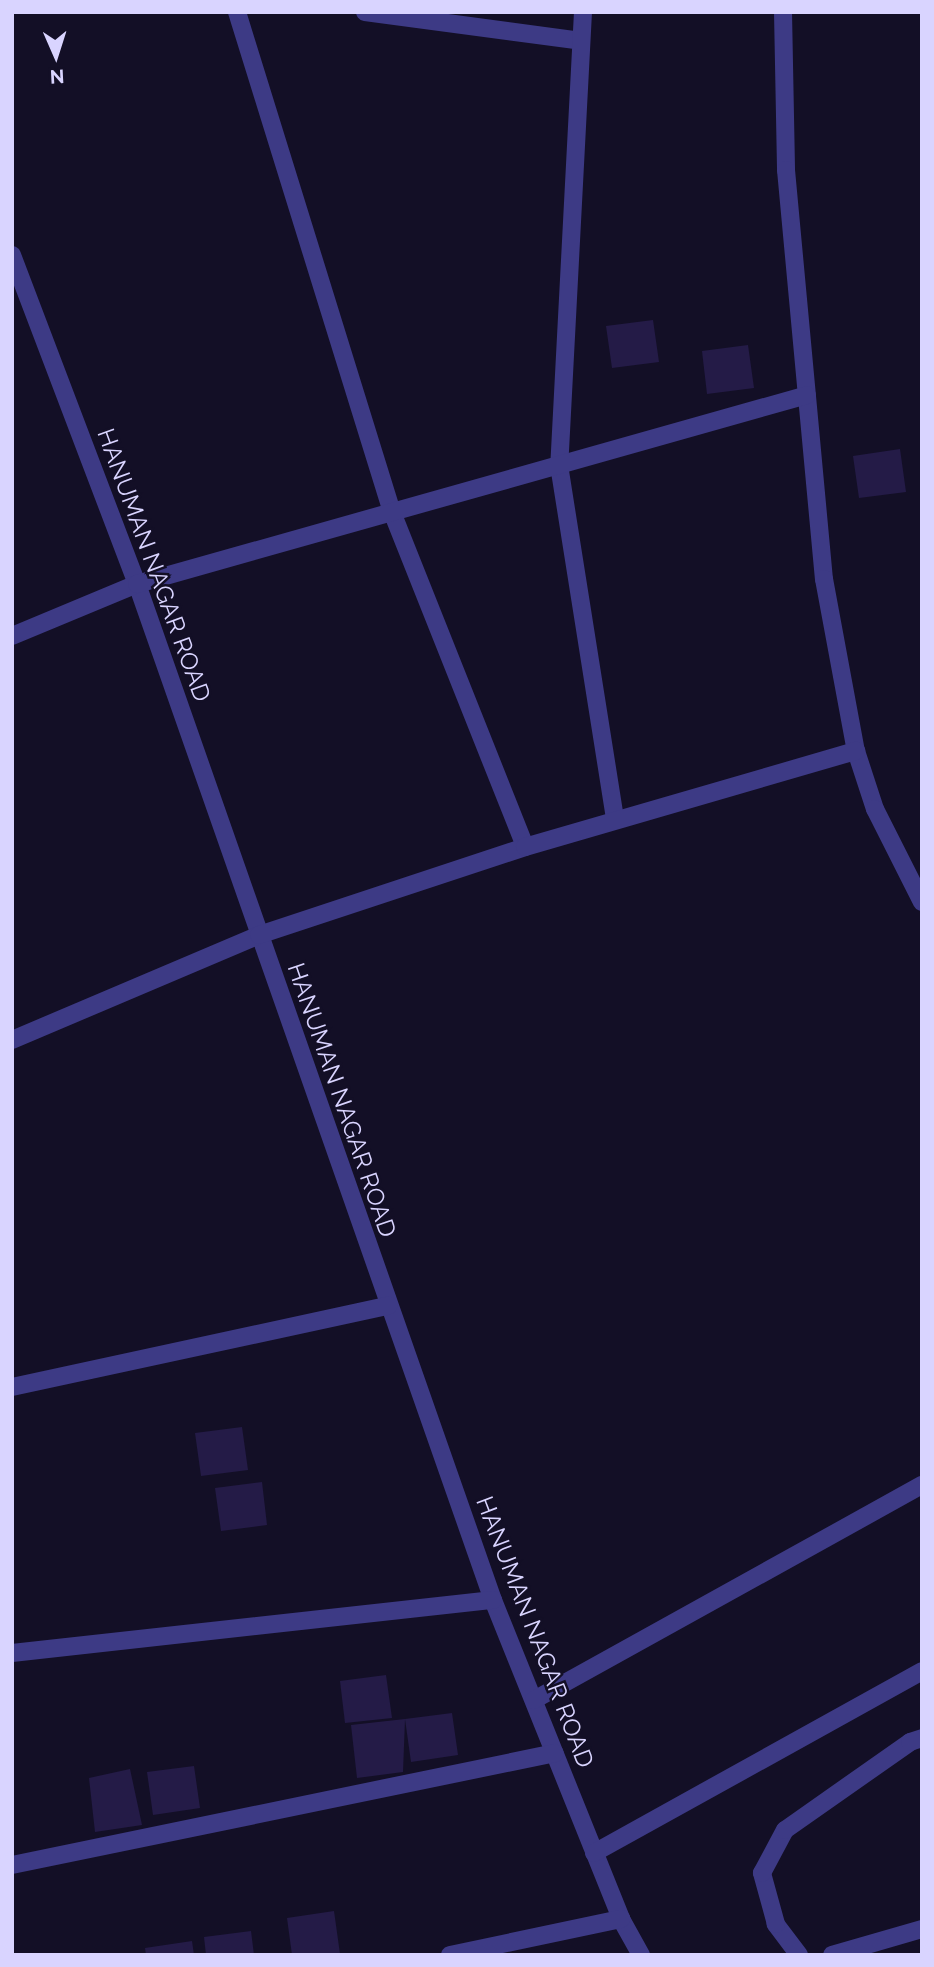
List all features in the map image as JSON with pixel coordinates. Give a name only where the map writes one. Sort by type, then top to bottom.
[{"type":"street","points":[[237,12],[392,512],[525,847]]},
{"type":"street","points":[[365,12],[581,41]]},
{"type":"street","points":[[583,12],[559,465],[615,820]]},
{"type":"street","points":[[783,12],[786,170],[824,579],[856,751],[875,809],[922,902]]},
{"type":"street","name":"HANUMAN NAGAR ROAD","points":[[12,255],[137,584],[388,1306],[494,1600],[621,1919],[641,1955]]},
{"type":"street","points":[[12,636],[137,584],[807,395]]},
{"type":"street","points":[[12,1040],[259,935],[525,847],[856,751]]},
{"type":"street","points":[[12,1387],[388,1306]]},
{"type":"street","points":[[534,1700],[922,1485]]},
{"type":"street","points":[[12,1653],[494,1600]]},
{"type":"street","points":[[594,1853],[922,1671]]},
{"type":"street","points":[[799,1955],[776,1924],[762,1873],[785,1830],[910,1742],[922,1738]]},
{"type":"street","points":[[12,1865],[555,1753]]},
{"type":"street","points":[[450,1955],[621,1919]]},
{"type":"street","points":[[832,1955],[922,1930]]},
{"type":"building","points":[[653,320],[659,362],[612,368],[606,326]]},
{"type":"building","points":[[748,345],[754,388],[707,394],[702,351]]},
{"type":"building","points":[[900,449],[906,492],[859,498],[853,456]]},
{"type":"building","points":[[242,1427],[248,1470],[201,1476],[195,1433]]},
{"type":"building","points":[[262,1482],[267,1525],[221,1531],[215,1488]]},
{"type":"building","points":[[386,1675],[392,1718],[345,1723],[340,1681]]},
{"type":"building","points":[[452,1713],[458,1755],[411,1762],[405,1719]]},
{"type":"building","points":[[405,1719],[403,1772],[357,1778],[351,1725]]},
{"type":"building","points":[[194,1766],[200,1808],[153,1815],[147,1772]]},
{"type":"building","points":[[130,1769],[142,1825],[95,1832],[89,1778]]},
{"type":"building","points":[[334,1911],[340,1954],[292,1955],[287,1918]]},
{"type":"building","points":[[251,1931],[254,1955],[206,1955],[204,1937]]},
{"type":"building","points":[[192,1941],[194,1955],[146,1955],[145,1948]]}]
